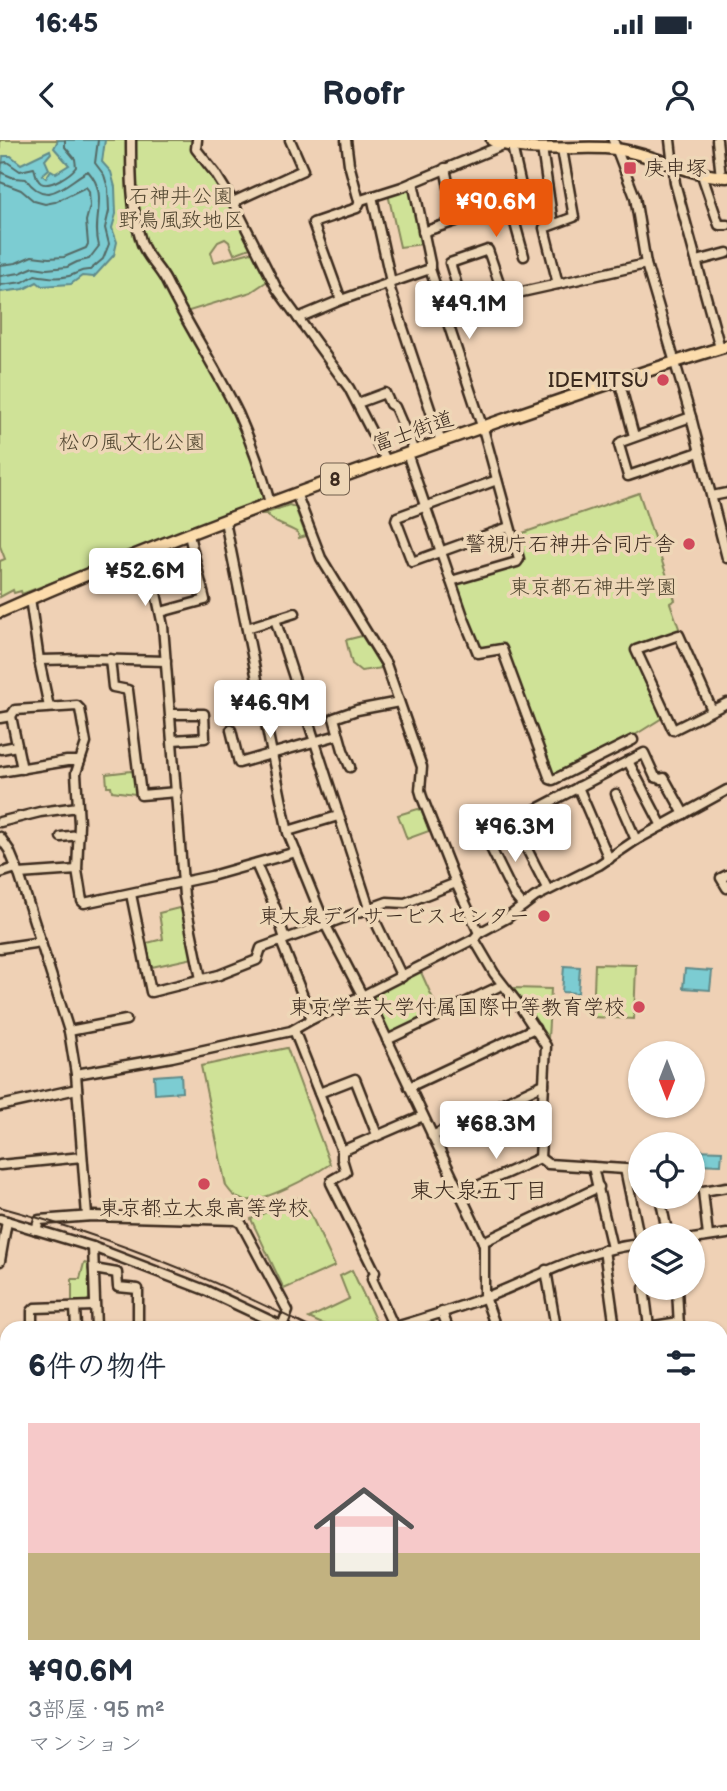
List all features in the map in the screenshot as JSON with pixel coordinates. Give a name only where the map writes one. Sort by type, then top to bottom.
[{"type":"main road","points":[[492,140],[562,149],[615,145],[672,165],[724,177]]},
{"type":"main road","name":"富士街道","points":[[0,612],[147,551],[386,460],[619,380],[725,349]]},
{"type":"street","points":[[131,140],[136,222],[142,246],[159,267],[186,324],[204,350],[238,413],[258,462],[270,503]]},
{"type":"street","points":[[197,140],[195,149],[215,173],[233,202],[269,274],[358,403],[386,460]]},
{"type":"street","points":[[233,202],[303,170],[290,140]]},
{"type":"street","points":[[341,300],[312,223],[357,208],[359,201],[346,140]]},
{"type":"street","points":[[670,140],[672,165],[697,261],[725,349]]},
{"type":"street","points":[[717,140],[724,177]]},
{"type":"street","points":[[359,201],[513,144],[522,190],[509,198],[524,256]]},
{"type":"street","points":[[615,145],[635,197],[646,264],[691,416],[727,558]]},
{"type":"street","points":[[542,148],[553,224]]},
{"type":"street","points":[[558,284],[544,228],[573,218],[562,149]]},
{"type":"street","points":[[423,232],[456,221],[444,168]]},
{"type":"street","points":[[703,173],[719,225],[727,225]]},
{"type":"street","points":[[413,182],[429,270],[482,427],[519,561],[451,581]]},
{"type":"street","points":[[372,197],[390,283],[441,442]]},
{"type":"street","points":[[486,250],[489,251],[505,303],[467,315],[457,289],[451,262],[486,250]]},
{"type":"street","points":[[697,261],[727,253]]},
{"type":"street","points":[[504,296],[646,264]]},
{"type":"street","points":[[298,318],[341,300],[429,270]]},
{"type":"street","points":[[439,296],[457,289]]},
{"type":"street","points":[[619,380],[634,436]]},
{"type":"street","points":[[358,403],[386,394],[390,404],[395,407],[424,506],[478,653],[502,649],[550,779],[553,780],[633,740]]},
{"type":"street","points":[[691,416],[619,443],[628,476],[699,452]]},
{"type":"street","points":[[497,480],[397,517],[399,527],[412,562],[509,527]]},
{"type":"street","points":[[296,493],[319,554],[382,657],[423,772],[420,790],[476,936],[502,985],[546,1046],[540,1158]]},
{"type":"street","points":[[712,496],[727,494]]},
{"type":"street","points":[[225,521],[288,831],[325,924],[368,999],[483,1242],[485,1297],[494,1321]]},
{"type":"street","points":[[161,612],[205,600],[189,535]]},
{"type":"street","points":[[147,551],[161,612],[182,883],[201,979]]},
{"type":"street","points":[[30,598],[49,707]]},
{"type":"street","points":[[247,628],[295,613]]},
{"type":"street","points":[[275,619],[369,908],[402,976]]},
{"type":"street","points":[[712,710],[679,635],[636,650],[672,729],[727,703]]},
{"type":"street","points":[[110,659],[114,688],[128,690],[141,795],[177,792]]},
{"type":"street","points":[[39,660],[166,661]]},
{"type":"street","points":[[350,766],[334,718],[357,710],[399,702]]},
{"type":"street","points":[[0,718],[10,716],[15,710],[77,706],[80,709],[86,743],[76,773],[79,835],[77,870],[82,901],[85,903],[182,883],[296,852]]},
{"type":"street","points":[[171,714],[204,714],[205,738],[173,740]]},
{"type":"street","points":[[10,716],[22,769]]},
{"type":"street","points":[[231,730],[237,763],[338,735]]},
{"type":"street","points":[[1,749],[17,746]]},
{"type":"street","points":[[523,906],[514,895],[485,836],[644,753],[655,777],[664,778],[684,814]]},
{"type":"street","points":[[0,772],[80,761]]},
{"type":"street","points":[[628,761],[662,826]]},
{"type":"street","points":[[578,787],[610,859]]},
{"type":"street","points":[[76,1074],[172,1057],[294,1030],[476,936],[548,890],[610,859],[636,840],[727,790]]},
{"type":"street","points":[[616,794],[636,840]]},
{"type":"street","points":[[0,822],[40,812],[78,807]]},
{"type":"street","points":[[288,831],[338,816]]},
{"type":"street","points":[[513,822],[548,890]]},
{"type":"street","points":[[61,837],[79,835]]},
{"type":"street","points":[[0,837],[17,871],[69,1031],[76,1074],[87,1216]]},
{"type":"street","points":[[256,864],[275,907],[283,940],[312,1019]]},
{"type":"street","points":[[0,873],[77,870]]},
{"type":"street","points":[[727,875],[721,878],[727,888]]},
{"type":"street","points":[[131,894],[149,991],[219,975],[255,961],[260,949],[283,940],[389,901],[405,903],[456,883]]},
{"type":"street","points":[[0,952],[41,942]]},
{"type":"street","points":[[387,1040],[502,985]]},
{"type":"street","points":[[69,1031],[126,1020]]},
{"type":"street","points":[[409,1087],[535,1028]]},
{"type":"street","points":[[294,1030],[342,1151],[346,1172],[331,1183],[376,1272],[372,1279],[390,1321]]},
{"type":"street","points":[[319,1093],[355,1079],[377,1135]]},
{"type":"street","points":[[432,1136],[544,1084]]},
{"type":"street","points":[[0,1106],[77,1089]]},
{"type":"street","points":[[342,1151],[423,1116]]},
{"type":"street","points":[[0,1166],[82,1157]]},
{"type":"street","points":[[540,1158],[548,1164],[628,1169]]},
{"type":"street","points":[[460,1194],[540,1158]]},
{"type":"street","points":[[593,1167],[599,1187],[608,1249],[614,1321]]},
{"type":"street","points":[[625,1169],[636,1223]]},
{"type":"street","points":[[483,1242],[599,1187]]},
{"type":"street","points":[[708,1237],[703,1191],[727,1187]]},
{"type":"street","points":[[36,1230],[39,1220],[87,1216],[239,1221],[288,1311],[286,1321]]},
{"type":"street","points":[[0,1261],[3,1225],[36,1230],[93,1247],[205,1290],[271,1321]]},
{"type":"street","points":[[705,1237],[727,1234]]},
{"type":"street","points":[[414,1321],[485,1297],[546,1270],[608,1249],[628,1245]]},
{"type":"street","points":[[93,1247],[95,1321]]},
{"type":"street","points":[[94,1269],[117,1273],[118,1287],[138,1289],[138,1321]]},
{"type":"street","points":[[546,1270],[555,1321]]},
{"type":"street","points":[[644,1300],[645,1321]]},
{"type":"street","points":[[678,1300],[679,1321]]},
{"type":"street","points":[[75,1307],[76,1321]]},
{"type":"street","points":[[32,1321],[33,1308],[94,1307]]},
{"type":"street","points":[[442,1312],[445,1321]]},
{"type":"green space","points":[[0,140],[194,140],[253,247],[234,254],[225,239],[218,242],[211,252],[214,262],[255,251],[269,280],[251,292],[179,314],[212,373],[214,372],[245,439],[266,499],[22,594],[21,591],[14,593],[13,590],[0,597],[0,561],[5,559],[0,546]]},
{"type":"green space","points":[[412,188],[424,244],[400,247],[388,194]]},
{"type":"green space","name":"東京都石神井学園","points":[[639,493],[675,600],[670,603],[680,631],[631,649],[662,718],[635,735],[556,775],[551,774],[503,644],[480,650],[455,582],[524,562],[517,535]]},
{"type":"green space","points":[[289,505],[295,507],[306,536],[299,538],[298,533],[268,515],[261,515]]},
{"type":"green space","points":[[362,636],[382,668],[361,671],[352,664],[346,640]]},
{"type":"green space","points":[[134,772],[137,790],[135,794],[112,791],[111,786],[107,786],[106,774]]},
{"type":"green space","points":[[421,810],[429,831],[407,839],[398,815]]},
{"type":"green space","points":[[183,907],[193,958],[147,968],[143,944],[163,939],[159,913]]},
{"type":"green space","points":[[595,964],[636,965],[634,1019],[593,1017]]},
{"type":"green space","points":[[420,970],[439,1012],[389,1036],[369,995]]},
{"type":"green space","points":[[513,988],[551,989],[548,1038]]},
{"type":"green space","points":[[287,1048],[330,1164],[275,1193],[262,1198],[243,1200],[233,1195],[226,1186],[201,1066]]},
{"type":"green space","points":[[302,1196],[335,1266],[284,1289],[251,1219]]},
{"type":"green space","points":[[84,1263],[89,1264],[89,1299],[86,1302],[72,1302],[72,1279],[80,1279]]},
{"type":"green space","points":[[352,1270],[376,1321],[316,1321],[309,1318],[349,1299],[340,1276]]},
{"type":"water","points":[[58,140],[105,140],[102,162],[111,172],[115,187],[116,214],[112,228],[117,242],[114,255],[94,277],[82,276],[71,284],[42,286],[37,282],[24,289],[0,292],[0,183],[3,156],[11,156],[21,164],[50,150],[51,153],[45,160],[49,169],[42,175],[46,178],[51,170],[56,173],[69,165],[54,148]]},
{"type":"water","points":[[564,966],[580,967],[578,993],[562,992]]},
{"type":"water","points":[[685,969],[712,971],[710,990],[683,988]]},
{"type":"water","points":[[181,1074],[182,1092],[155,1094],[154,1076]]},
{"type":"water","points":[[705,1150],[722,1151],[721,1165],[705,1164]]},
{"type":"railway","points":[[0,1207],[80,1231],[159,1260],[296,1321]]},
{"type":"place","name":"庚申塚","points":[[630,168]]},
{"type":"place","name":"IDEMITSU","points":[[663,380]]},
{"type":"place","name":"警視庁石神井合同庁舎","points":[[689,544]]},
{"type":"place","name":"東大泉デイサービスセンター","points":[[544,916]]},
{"type":"place","name":"東京学芸大学付属国際中等教育学校","points":[[639,1007]]},
{"type":"place","name":"東京都立大泉高等学校","points":[[204,1184]]},
{"type":"district","name":"東大泉五丁目","points":[[479,1190]]},
{"type":"park label","name":"石神井公園 野鳥風致地区","points":[[181,208]]},
{"type":"park label","name":"松の風文化公園","points":[[132,442]]}]
